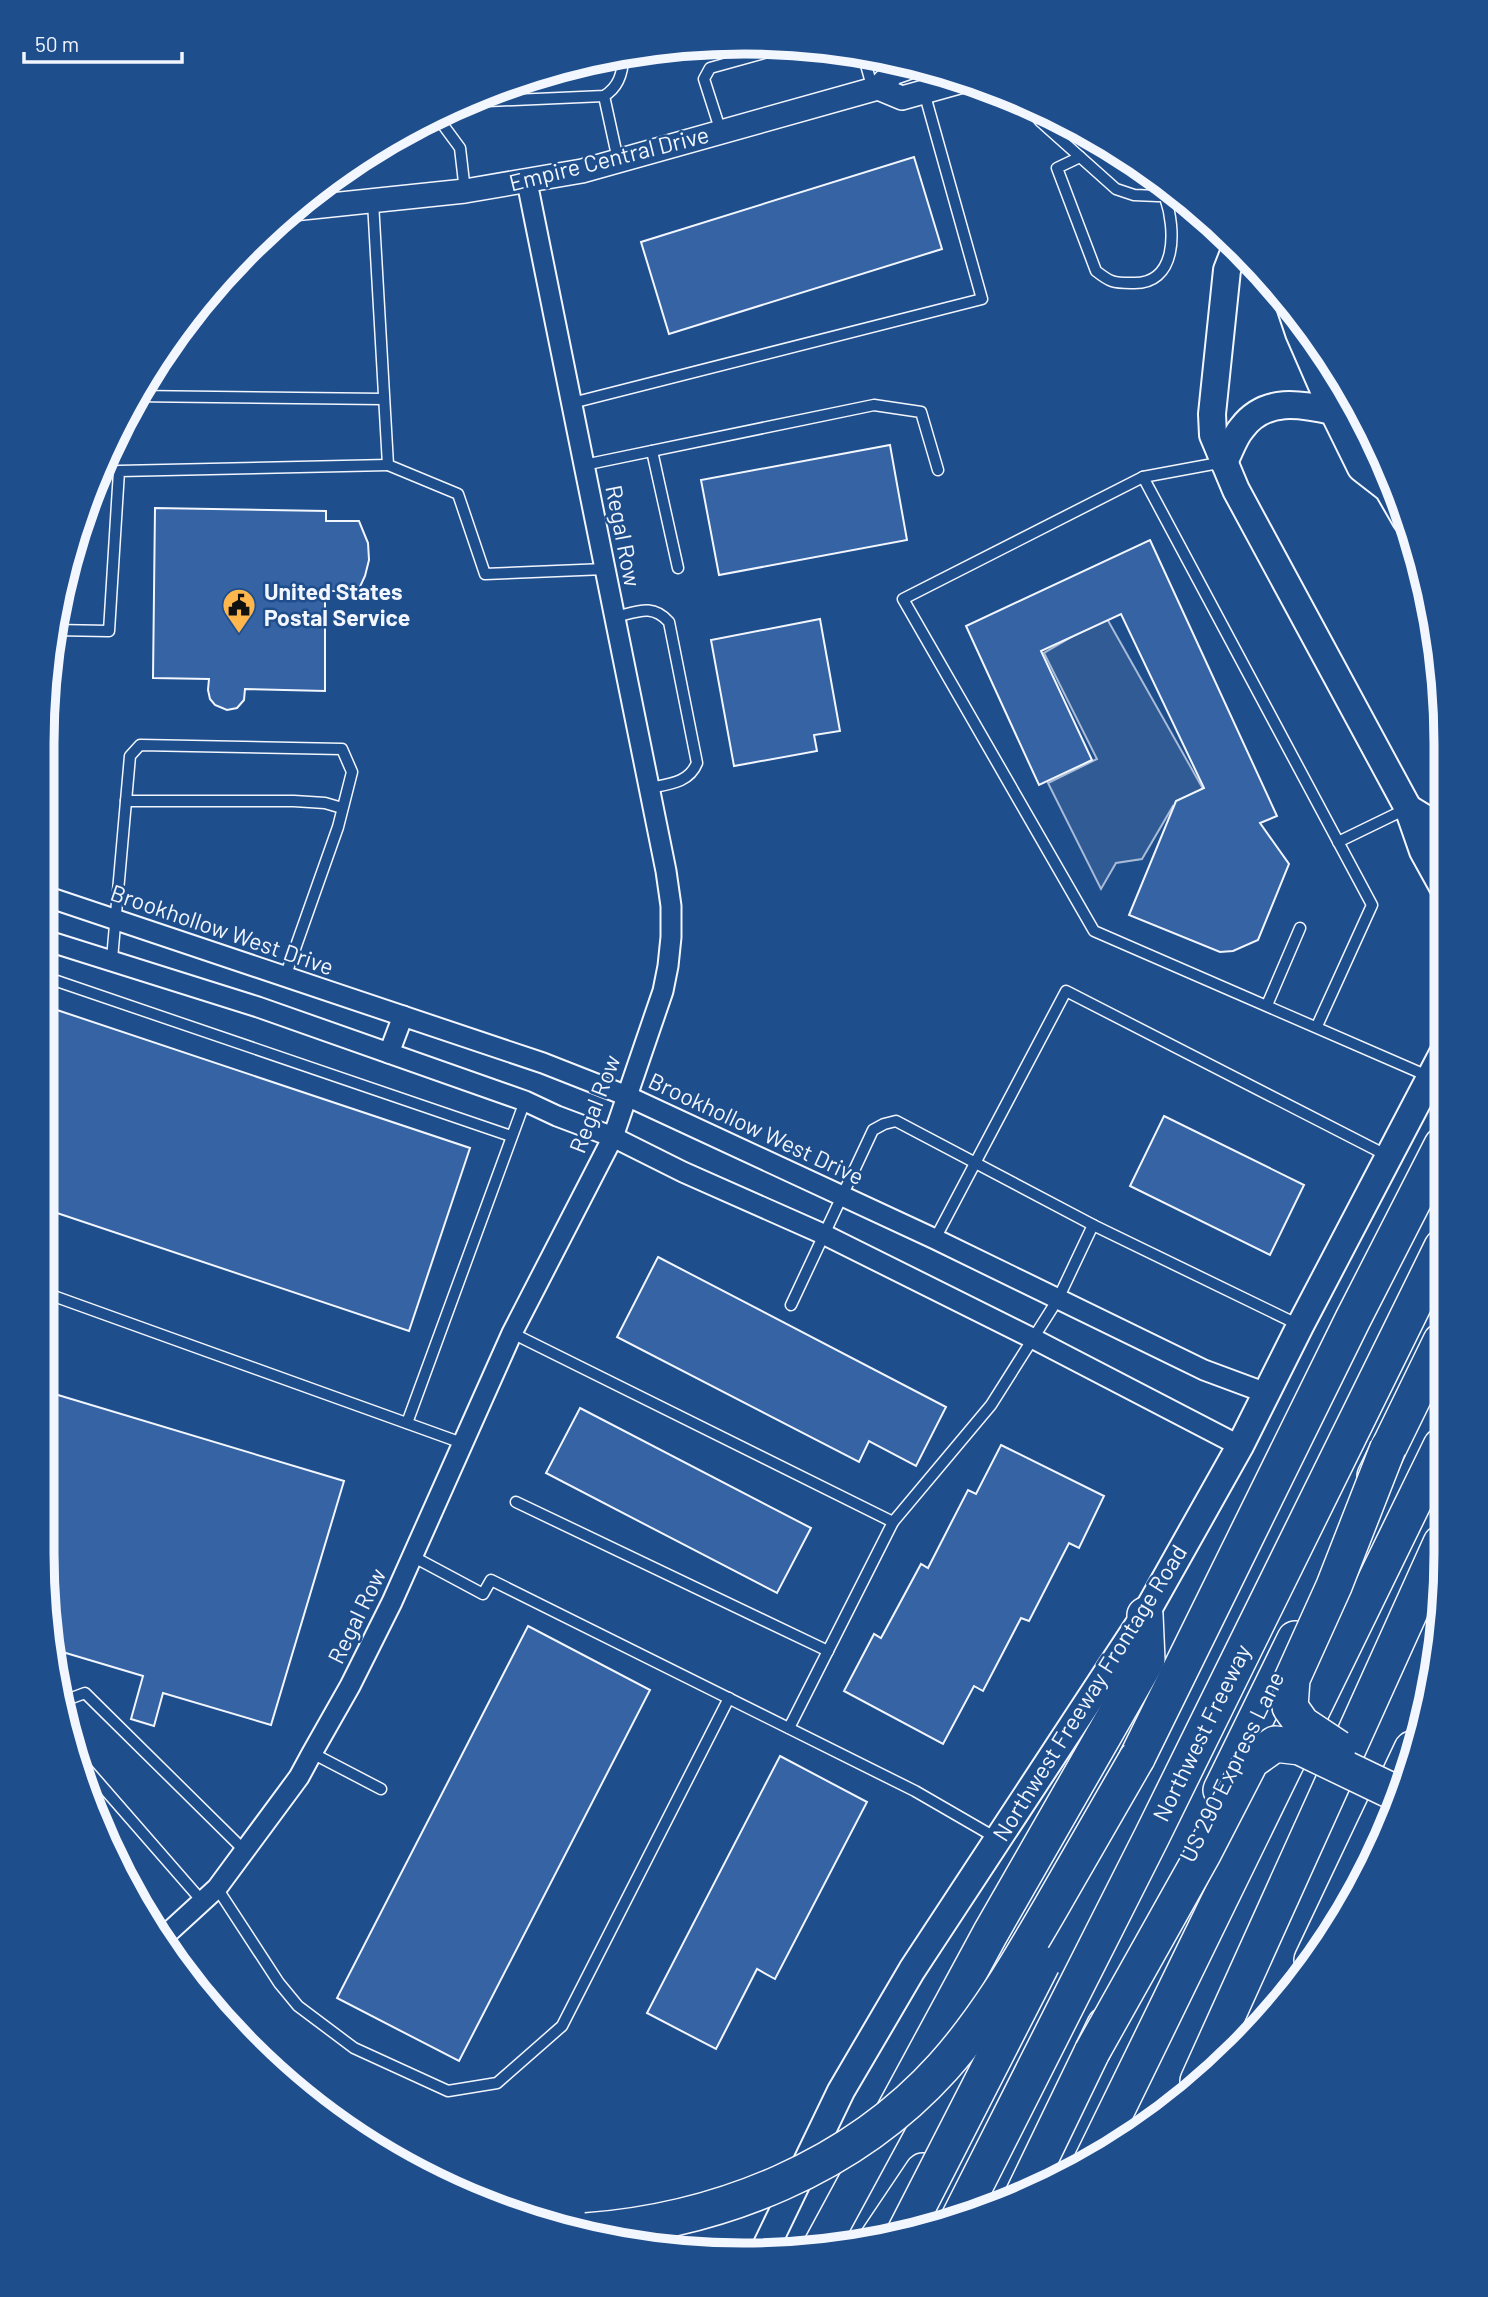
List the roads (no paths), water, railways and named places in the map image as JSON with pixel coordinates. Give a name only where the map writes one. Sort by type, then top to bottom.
[{"type":"highway","points":[[910,2222],[1083,1886],[1137,1758],[1434,1161]]},
{"type":"highway","name":"Northwest Freeway","points":[[965,2206],[1152,1836],[1434,1263]]},
{"type":"highway","name":"US 290 Express Lane","points":[[1030,2181],[1434,1355]]},
{"type":"highway","points":[[1388,1448],[1334,1586],[1292,1679],[1290,1707],[1302,1724],[1326,1741],[1397,1776]]},
{"type":"highway","points":[[1101,2143],[1434,1460]]},
{"type":"highway","points":[[1204,2067],[1434,1559]]},
{"type":"highway","points":[[826,2238],[990,1934],[1147,1660],[1145,1615]]},
{"type":"highway","points":[[1092,2052],[1203,1854],[1251,1761],[1275,1744],[1300,1746],[1391,1790]]},
{"type":"highway","points":[[611,2229],[694,2214],[752,2195],[808,2170],[844,2150],[914,2097],[944,2066],[1004,1987],[1137,1758]]},
{"type":"highway","points":[[1344,1893],[1386,1804]]},
{"type":"highway","points":[[885,2228],[1071,1949],[1152,1836]]},
{"type":"main road","points":[[1232,256],[1227,270],[1212,414],[1213,435],[1236,490],[1408,808],[1423,851],[1434,871]]},
{"type":"main road","points":[[1301,338],[1333,411],[1362,468],[1379,475]]},
{"type":"main road","points":[[1224,462],[1242,428],[1257,414],[1278,405],[1302,404],[1333,411]]},
{"type":"main road","points":[[1408,808],[1434,824]]},
{"type":"main road","name":"Northwest Freeway Frontage Road","points":[[768,2242],[841,2091],[912,1969],[1145,1615],[1240,1446],[1434,1070]]},
{"type":"street","name":"Empire Central Drive","points":[[311,207],[527,182],[618,161],[875,89],[896,72]]},
{"type":"street","name":"Empire Central Drive","points":[[875,89],[902,98],[947,85]]},
{"type":"street","name":"Regal Row","points":[[168,1933],[216,1888],[299,1777],[350,1686],[412,1556],[512,1333],[613,1137],[663,991],[671,937],[671,906],[666,871],[527,182]]},
{"type":"street","name":"Brookhollow West Drive","points":[[54,899],[543,1063],[627,1096],[935,1239],[1205,1370],[1266,1393]]},
{"type":"street","points":[[54,943],[258,1007],[525,1101],[613,1137],[683,1172],[823,1234],[1240,1446]]},
{"type":"street","points":[[389,1054],[402,1016]]},
{"type":"lane","points":[[721,132],[704,79],[709,68],[758,55]]},
{"type":"lane","points":[[505,98],[604,96],[613,90],[620,79],[623,66]]},
{"type":"lane","points":[[867,66],[875,89]]},
{"type":"lane","points":[[572,403],[982,299],[924,92]]},
{"type":"lane","points":[[604,96],[618,161]]},
{"type":"lane","points":[[442,124],[460,148],[465,191]]},
{"type":"lane","points":[[1046,124],[1116,189],[1134,195],[1164,197]]},
{"type":"lane","points":[[1080,157],[1057,168],[1096,271],[1110,282],[1143,284],[1159,276],[1169,256],[1170,213],[1165,198]]},
{"type":"lane","points":[[373,202],[388,465]]},
{"type":"lane","points":[[149,396],[383,399]]},
{"type":"lane","points":[[584,465],[874,405],[921,412],[938,470]]},
{"type":"lane","points":[[652,451],[678,568]]},
{"type":"lane","points":[[1224,462],[1143,477],[903,599],[1094,931],[1430,1077]]},
{"type":"lane","points":[[64,630],[109,631],[119,471],[388,465],[458,494],[485,574],[605,569]]},
{"type":"lane","points":[[1143,477],[1371,905],[1317,1026]]},
{"type":"lane","points":[[615,617],[649,609],[661,612],[669,621],[697,763],[693,772],[684,780],[649,788]]},
{"type":"lane","points":[[112,959],[130,756],[140,745],[342,749],[352,772],[285,977]]},
{"type":"lane","points":[[126,802],[294,801],[325,803],[342,808]]},
{"type":"lane","points":[[1338,842],[1408,808]]},
{"type":"lane","points":[[1267,1005],[1300,928]]},
{"type":"lane","points":[[54,980],[511,1136]]},
{"type":"lane","points":[[935,1239],[1066,991],[1388,1156]]},
{"type":"lane","points":[[407,1423],[525,1101]]},
{"type":"lane","points":[[791,1305],[873,1130],[884,1124],[897,1122],[1093,1225],[1300,1326]]},
{"type":"lane","points":[[789,1728],[893,1522],[991,1405],[1058,1299],[1093,1225]]},
{"type":"lane","points":[[54,1296],[463,1443]]},
{"type":"lane","points":[[512,1333],[893,1522]]},
{"type":"lane","points":[[516,1503],[828,1651]]},
{"type":"lane","points":[[412,1556],[483,1594],[491,1580],[915,1791],[999,1839]]},
{"type":"lane","points":[[70,1698],[85,1693],[244,1850]]},
{"type":"lane","points":[[216,1888],[279,1983],[298,2006],[354,2048],[448,2091],[497,2083],[562,2026],[729,1698]]},
{"type":"lane","points":[[312,1754],[381,1788]]},
{"type":"lane","points":[[90,1773],[202,1901]]},
{"type":"place","name":"United States Postal Service","points":[[239,635]]}]
